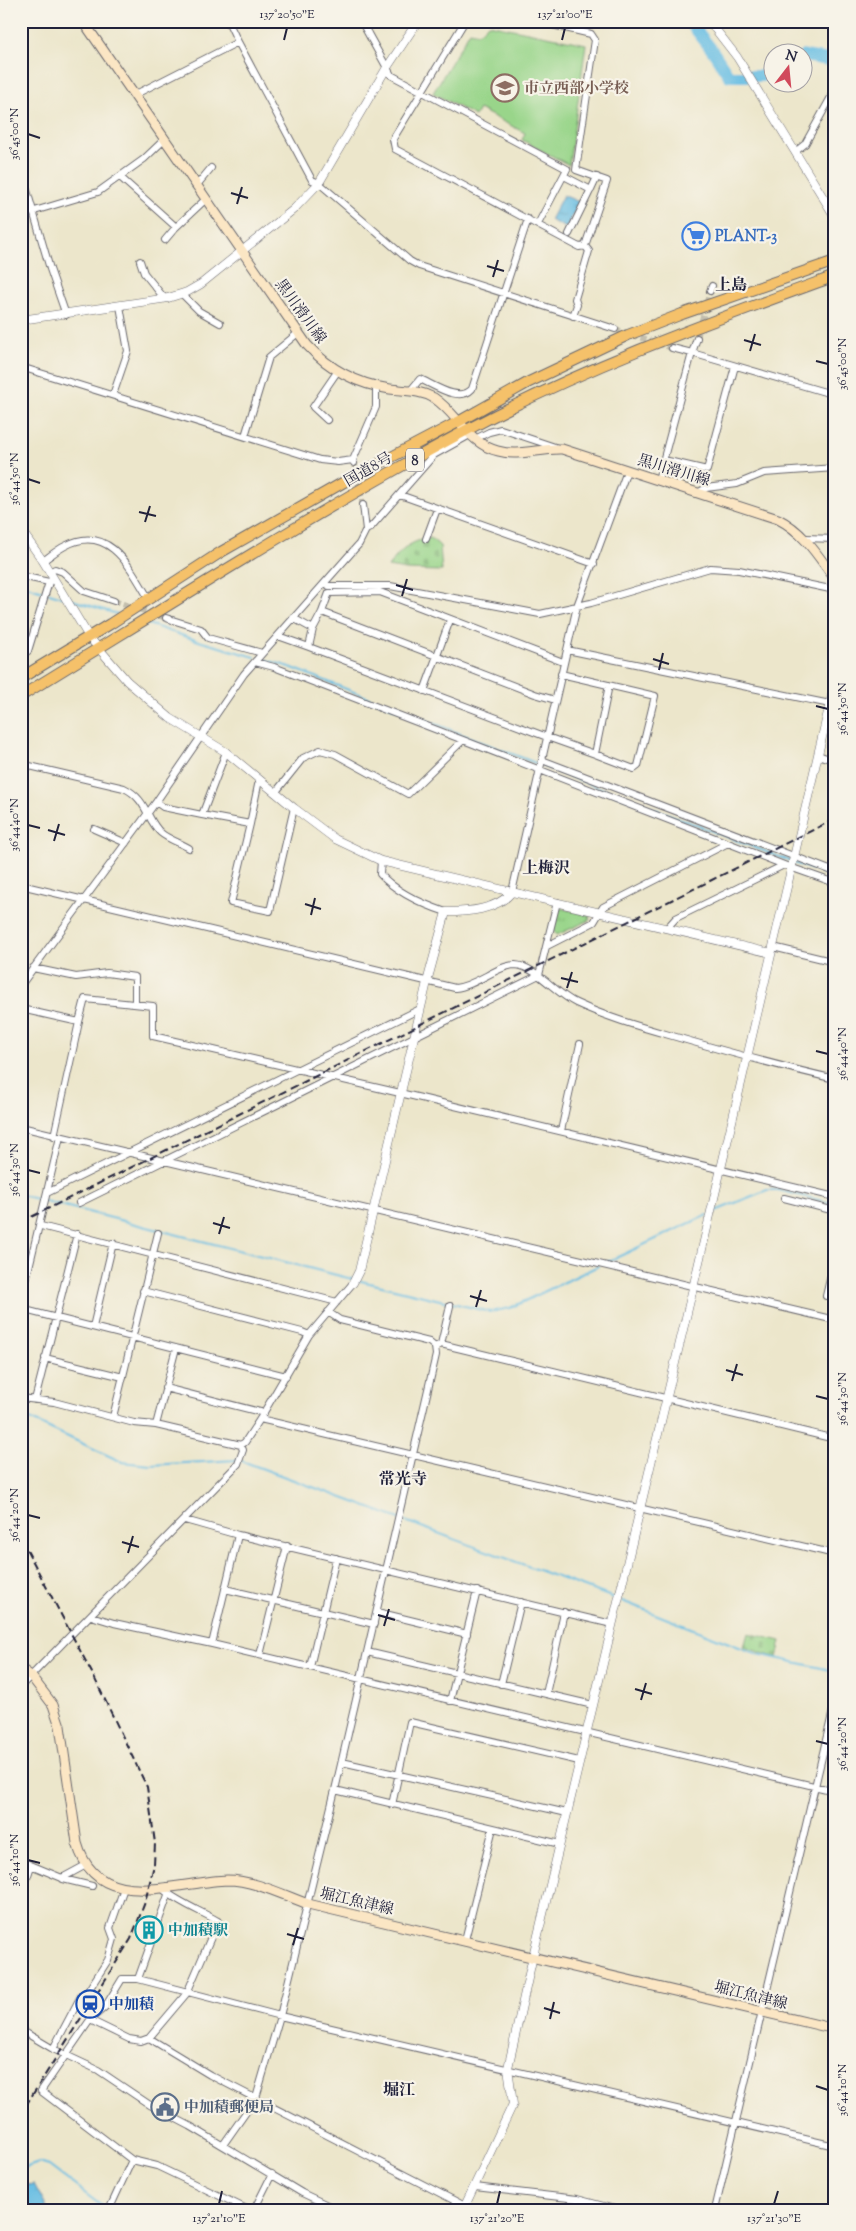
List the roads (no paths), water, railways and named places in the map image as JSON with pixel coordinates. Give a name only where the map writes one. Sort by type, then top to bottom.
[{"type":"highway","name":"国道8号","points":[[21,678],[89,637],[221,552],[344,482],[529,382],[628,335],[737,294],[835,261]]},
{"type":"highway","name":"国道8号","points":[[21,696],[324,512],[470,435],[535,396],[634,352],[835,276]]},
{"type":"main road","name":"黒川滑川線","points":[[83,21],[298,333],[321,360],[337,372],[376,387],[421,392],[434,399],[470,435],[496,451],[515,454],[548,448],[562,449],[700,492],[778,519],[790,524],[805,538],[835,579]]},
{"type":"main road","points":[[21,1669],[31,1676],[53,1705],[60,1726],[77,1843],[86,1865]]},
{"type":"main road","name":"堀江魚津線","points":[[86,1865],[110,1884],[124,1888],[166,1892],[208,1882],[241,1881],[308,1904],[534,1956],[835,2029]]},
{"type":"street","points":[[228,21],[312,180],[319,183],[410,261],[502,294],[615,329]]},
{"type":"street","points":[[361,21],[391,75],[567,169],[538,224]]},
{"type":"street","points":[[21,320],[165,299],[182,294],[201,284],[294,209],[319,183],[386,69],[418,21]]},
{"type":"street","points":[[465,21],[393,139],[395,149],[579,247],[585,246]]},
{"type":"street","points":[[535,21],[591,34],[596,40],[576,170],[607,181],[585,246]]},
{"type":"street","points":[[709,21],[737,57],[835,217]]},
{"type":"street","points":[[134,95],[238,42]]},
{"type":"street","points":[[795,152],[805,144],[835,90]]},
{"type":"street","points":[[21,215],[98,192],[120,178],[165,139]]},
{"type":"street","points":[[197,185],[211,168]]},
{"type":"street","points":[[21,170],[66,314]]},
{"type":"street","points":[[564,176],[591,190]]},
{"type":"street","points":[[120,178],[176,227]]},
{"type":"street","points":[[569,234],[598,178]]},
{"type":"street","points":[[165,240],[206,199]]},
{"type":"street","points":[[410,390],[420,379],[458,396],[472,389],[528,219]]},
{"type":"street","points":[[573,316],[577,305],[575,299],[589,251],[585,246]]},
{"type":"street","points":[[140,261],[144,273],[165,299]]},
{"type":"street","points":[[182,294],[199,311],[220,323]]},
{"type":"street","points":[[113,395],[128,351],[120,306]]},
{"type":"street","points":[[245,436],[269,357],[298,333]]},
{"type":"street","points":[[658,480],[697,338]]},
{"type":"street","points":[[672,348],[835,395]]},
{"type":"street","points":[[664,460],[706,470],[735,366]]},
{"type":"street","points":[[21,367],[320,460],[338,462],[354,462],[376,407],[376,387]]},
{"type":"street","points":[[327,420],[313,407],[337,372]]},
{"type":"street","points":[[21,985],[126,844],[262,653],[359,544],[366,530],[400,495],[434,455],[470,435],[504,429],[562,449]]},
{"type":"street","points":[[700,492],[706,488],[737,484],[764,473],[835,468]]},
{"type":"street","points":[[381,861],[380,874],[388,883],[424,904],[446,912],[469,912],[486,907],[506,899],[512,892],[577,606],[627,470]]},
{"type":"street","points":[[400,495],[594,564]]},
{"type":"street","points":[[363,505],[366,530]]},
{"type":"street","points":[[426,539],[437,509]]},
{"type":"street","points":[[21,530],[43,561],[51,581],[89,637],[127,681],[150,701],[226,752],[335,839],[381,861],[667,928],[835,962]]},
{"type":"street","points":[[805,538],[835,539]]},
{"type":"street","points":[[43,561],[66,545],[81,540],[96,541],[112,547],[125,559],[149,599]]},
{"type":"street","points":[[329,586],[390,586],[540,614],[577,606],[710,568],[739,570],[835,590]]},
{"type":"street","points":[[49,572],[55,569],[63,572],[84,591],[114,601]]},
{"type":"street","points":[[21,576],[51,581]]},
{"type":"street","points":[[21,656],[28,651],[51,581]]},
{"type":"street","points":[[309,647],[313,629],[329,593],[380,592],[564,662]]},
{"type":"street","points":[[322,612],[555,700]]},
{"type":"street","points":[[166,618],[201,629],[208,638],[262,653]]},
{"type":"street","points":[[293,618],[313,629]]},
{"type":"street","points":[[424,691],[450,620]]},
{"type":"street","points":[[278,636],[634,769],[638,766],[655,696],[561,674]]},
{"type":"street","points":[[567,650],[832,705]]},
{"type":"street","points":[[255,662],[274,667],[835,884]]},
{"type":"street","points":[[149,2038],[210,2074],[464,2208],[475,2187],[513,2104],[508,2068],[772,950],[787,867],[794,856],[832,705],[835,682]]},
{"type":"street","points":[[595,754],[609,685]]},
{"type":"street","points":[[275,793],[303,758],[320,750],[335,754],[408,794],[463,740]]},
{"type":"street","points":[[202,815],[226,752]]},
{"type":"street","points":[[818,755],[835,761]]},
{"type":"street","points":[[542,760],[835,872]]},
{"type":"street","points":[[21,764],[124,788],[136,795],[160,833],[188,848]]},
{"type":"street","points":[[261,781],[258,785],[231,903],[270,911],[294,808]]},
{"type":"street","points":[[156,802],[163,807],[250,824]]},
{"type":"street","points":[[94,829],[126,844]]},
{"type":"street","points":[[547,946],[594,922],[603,907],[728,843]]},
{"type":"street","points":[[667,928],[676,918],[787,867]]},
{"type":"street","points":[[21,885],[455,988],[467,987],[505,968],[516,965],[539,975],[551,988],[574,1002],[614,1019],[746,1058],[835,1079]]},
{"type":"street","points":[[80,1202],[413,1039],[539,975],[557,902]]},
{"type":"street","points":[[21,1398],[54,1402],[113,1418],[156,1425],[241,1445],[246,1442],[310,1336],[353,1283],[359,1271],[420,1009],[446,912]]},
{"type":"street","points":[[33,968],[76,977],[107,973],[135,977],[135,1004]]},
{"type":"street","points":[[21,1301],[47,1193],[85,999],[153,1006],[153,1036],[835,1197]]},
{"type":"street","points":[[21,1009],[79,1022]]},
{"type":"street","points":[[47,1193],[420,1009]]},
{"type":"street","points":[[560,1131],[580,1044]]},
{"type":"street","points":[[21,1127],[372,1212],[835,1320]]},
{"type":"street","points":[[819,1207],[823,1194]]},
{"type":"street","points":[[784,1198],[835,1211]]},
{"type":"street","points":[[40,1226],[152,1253],[337,1302]]},
{"type":"street","points":[[113,1418],[158,1233]]},
{"type":"street","points":[[35,1400],[77,1234]]},
{"type":"street","points":[[93,1327],[112,1244]]},
{"type":"street","points":[[826,1296],[835,1258]]},
{"type":"street","points":[[143,1291],[302,1332],[310,1336]]},
{"type":"street","points":[[222,2145],[256,2098],[280,2016],[342,1762],[438,1346],[450,1306]]},
{"type":"street","points":[[21,1309],[286,1376]]},
{"type":"street","points":[[328,1312],[340,1320],[429,1342],[438,1346],[835,1439]]},
{"type":"street","points":[[156,1425],[176,1348]]},
{"type":"street","points":[[45,1358],[122,1377]]},
{"type":"street","points":[[165,1388],[262,1416],[413,1455],[835,1554]]},
{"type":"street","points":[[21,1686],[238,1464],[243,1450],[241,1445]]},
{"type":"street","points":[[185,1520],[238,1535],[612,1624]]},
{"type":"street","points":[[212,1644],[238,1535]]},
{"type":"street","points":[[260,1656],[287,1546]]},
{"type":"street","points":[[310,1667],[336,1558]]},
{"type":"street","points":[[226,1589],[374,1624]]},
{"type":"street","points":[[450,1701],[477,1591]]},
{"type":"street","points":[[502,1684],[520,1602]]},
{"type":"street","points":[[376,1612],[466,1634]]},
{"type":"street","points":[[546,1694],[564,1612]]},
{"type":"street","points":[[91,1616],[114,1623],[212,1644],[586,1734],[835,1791]]},
{"type":"street","points":[[367,1652],[593,1705]]},
{"type":"street","points":[[715,2210],[835,1702]]},
{"type":"street","points":[[392,1804],[410,1722],[579,1761]]},
{"type":"street","points":[[342,1762],[567,1813]]},
{"type":"street","points":[[335,1790],[560,1844]]},
{"type":"street","points":[[465,1940],[493,1828]]},
{"type":"street","points":[[21,1861],[62,1878],[92,1886]]},
{"type":"street","points":[[62,1878],[68,1877],[86,1865]]},
{"type":"street","points":[[21,1896],[31,1866]]},
{"type":"street","points":[[53,2049],[82,1994],[88,1991],[108,1960],[114,1939],[110,1928],[124,1888]]},
{"type":"street","points":[[90,2020],[129,2039],[141,2040],[149,2038],[187,1993],[218,1922],[166,1892],[138,1979]]},
{"type":"street","points":[[249,2210],[157,2166],[132,2160],[41,2090],[90,2020],[105,2007],[122,1979],[138,1979],[280,2016],[835,2146]]},
{"type":"street","points":[[21,2030],[53,2049],[98,2070],[150,2105],[302,2193],[338,2210]]},
{"type":"street","points":[[112,2208],[132,2160]]},
{"type":"street","points":[[254,2210],[272,2174]]},
{"type":"street","points":[[475,2187],[577,2199],[619,2210]]},
{"type":"water","points":[[563,195],[579,202],[566,228],[550,220]]},
{"type":"water","points":[[34,2184],[48,2210],[21,2210],[21,2186]]},
{"type":"waterway","points":[[689,21],[712,50],[729,76],[764,75]]},
{"type":"waterway","points":[[814,58],[835,61]]},
{"type":"waterway","points":[[21,584],[62,597]]},
{"type":"waterway","points":[[69,599],[117,614]]},
{"type":"waterway","points":[[145,623],[255,657]]},
{"type":"waterway","points":[[260,658],[290,667],[538,764]]},
{"type":"waterway","points":[[543,766],[790,861]]},
{"type":"waterway","points":[[794,863],[835,877]]},
{"type":"waterway","points":[[713,1212],[767,1190],[778,1190],[835,1204]]},
{"type":"waterway","points":[[21,1195],[352,1279]]},
{"type":"waterway","points":[[605,1263],[707,1215]]},
{"type":"waterway","points":[[357,1280],[490,1312],[510,1308],[598,1266]]},
{"type":"waterway","points":[[21,1415],[122,1462],[150,1465],[237,1460]]},
{"type":"waterway","points":[[242,1461],[617,1599]]},
{"type":"waterway","points":[[622,1601],[757,1654],[835,1671]]},
{"type":"waterway","points":[[21,2169],[39,2163],[49,2166],[107,2210]]},
{"type":"tunnel","points":[[697,338],[710,291]]},
{"type":"tunnel","points":[[615,329],[672,348]]},
{"type":"tunnel","points":[[354,464],[363,505]]},
{"type":"tunnel","points":[[114,601],[166,618]]},
{"type":"railway","points":[[21,1222],[835,819]]},
{"type":"railway","points":[[21,1539],[92,1673],[147,1787],[155,1843],[154,1865],[145,1902],[131,1939],[21,2113]]},
{"type":"place","name":"市立西部小学校","points":[[505,88]]},
{"type":"place","name":"PLANT-3","points":[[696,236]]},
{"type":"place","name":"中加積駅","points":[[149,1930]]},
{"type":"place","name":"中加積","points":[[90,2004]]},
{"type":"place","name":"中加積郵便局","points":[[165,2107]]},
{"type":"district","name":"上島","points":[[731,284]]},
{"type":"district","name":"上梅沢","points":[[546,867]]},
{"type":"district","name":"常光寺","points":[[403,1478]]},
{"type":"district","name":"堀江","points":[[399,2089]]}]
